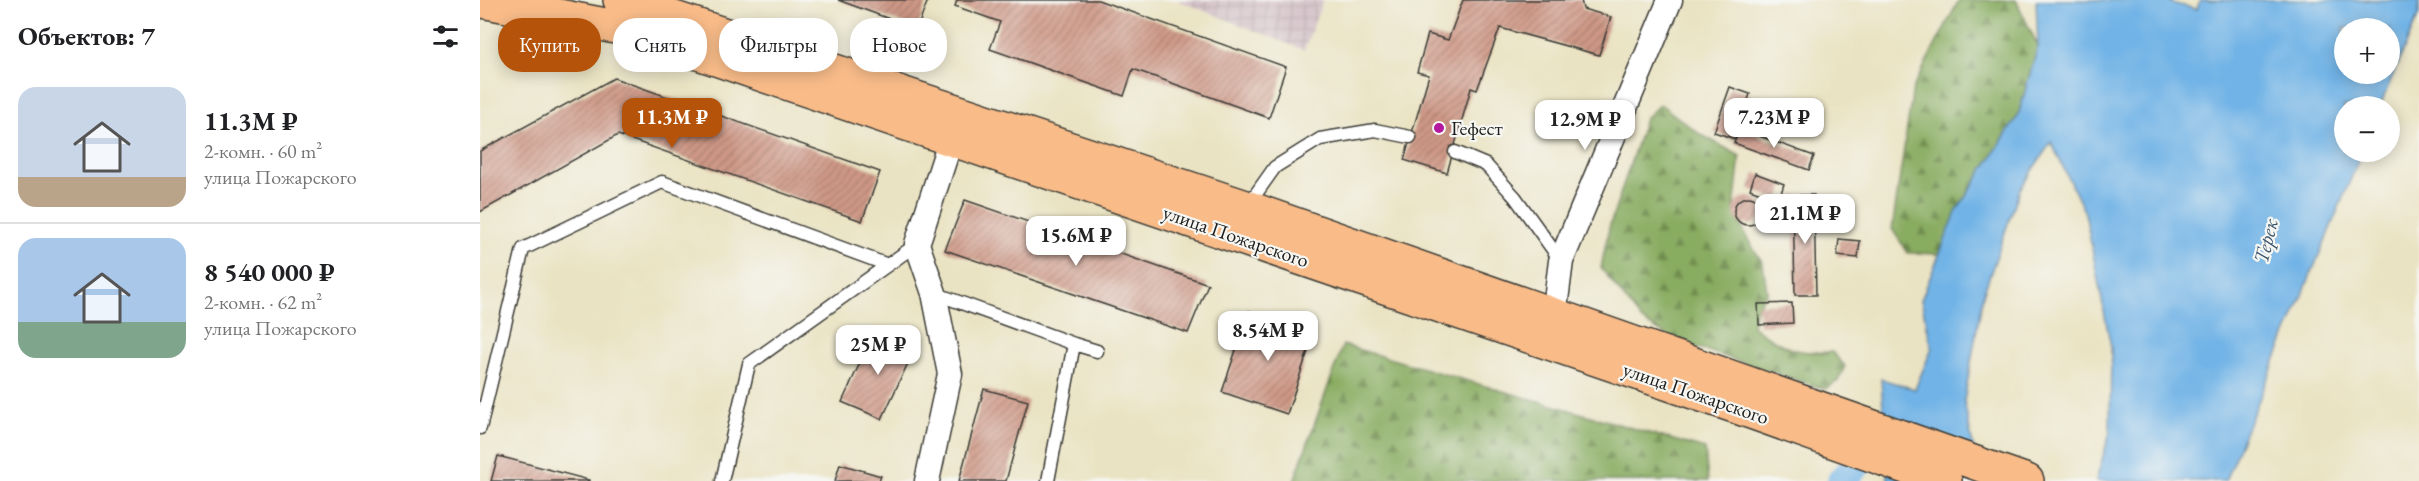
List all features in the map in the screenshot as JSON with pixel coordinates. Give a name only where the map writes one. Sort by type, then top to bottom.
[{"type":"main road","name":"улица Пожарского","points":[[620,0],[1246,207],[1554,316],[1945,481]]},
{"type":"main road","name":"улица Пожарского","points":[[485,3],[631,30],[951,139],[1738,394],[2027,481]]},
{"type":"street","points":[[1554,316],[1561,261],[1670,0]]},
{"type":"street","points":[[927,481],[950,374],[934,293],[917,244],[951,139]]},
{"type":"lane","points":[[1246,207],[1275,167],[1320,139],[1375,130],[1410,136]]},
{"type":"lane","points":[[1455,152],[1486,165],[1515,197],[1561,261]]},
{"type":"lane","points":[[480,428],[523,249],[662,182],[888,265]]},
{"type":"lane","points":[[722,481],[749,364],[917,244]]},
{"type":"lane","points":[[934,293],[1097,351]]},
{"type":"lane","points":[[1048,481],[1074,344]]},
{"type":"shaded area","points":[[1177,0],[1323,0],[1304,50]]},
{"type":"green space","points":[[1959,0],[2016,0],[2038,46],[2018,116],[1957,210],[1940,254],[1908,253],[1892,229],[1913,88]]},
{"type":"green space","points":[[1660,104],[1700,134],[1740,156],[1734,209],[1748,240],[1763,263],[1767,292],[1756,309],[1752,326],[1789,348],[1807,352],[1832,352],[1845,366],[1838,381],[1825,389],[1677,341],[1642,321],[1601,268],[1609,228],[1645,119]]},
{"type":"green space","points":[[1343,345],[1705,449],[1708,481],[1294,481]]},
{"type":"water","name":"Терек","points":[[2036,0],[2172,0],[2171,3],[2197,9],[2200,0],[2419,0],[2419,14],[2400,59],[2400,18],[2334,18],[2334,84],[2389,84],[2384,96],[2334,96],[2334,162],[2358,162],[2225,481],[2096,481],[2110,432],[2111,347],[2085,213],[2051,142],[2020,189],[1983,295],[1964,401],[1980,481],[1888,481],[1881,379],[1915,389],[1932,348],[1921,300],[1957,210],[2018,116],[2038,46]]},
{"type":"building","points":[[838,0],[928,0],[921,18],[887,18]]},
{"type":"building","points":[[957,0],[1098,0],[1286,67],[1269,118],[1133,69],[1124,96],[990,49],[1000,22],[955,6]]},
{"type":"building","points":[[1463,0],[1581,0],[1583,9],[1611,17],[1599,55],[1500,28],[1477,90],[1471,88],[1447,173],[1404,160],[1429,75],[1417,72],[1428,34],[1448,40]]},
{"type":"building","points":[[614,78],[880,172],[862,221],[618,135],[480,212],[480,151]]},
{"type":"building","points":[[1730,87],[1750,94],[1735,139],[1714,132]]},
{"type":"building","points":[[1740,129],[1814,156],[1809,170],[1734,143]]},
{"type":"building","points":[[1755,173],[1784,184],[1779,200],[1750,189]]},
{"type":"building","points":[[1793,195],[1814,195],[1816,295],[1795,295]]},
{"type":"building","points":[[1748,197],[1758,201],[1762,211],[1758,221],[1748,225],[1738,221],[1734,211],[1738,201]]},
{"type":"building","points":[[965,200],[1208,284],[1188,333],[945,250]]},
{"type":"building","points":[[1839,239],[1860,241],[1858,258],[1837,256]]},
{"type":"building","points":[[1792,303],[1793,323],[1759,325],[1758,304]]},
{"type":"building","points":[[1249,311],[1314,333],[1287,414],[1222,392]]},
{"type":"building","points":[[874,332],[914,350],[882,419],[842,402]]},
{"type":"building","points":[[984,389],[1028,401],[1006,481],[959,481]]},
{"type":"building","points":[[498,456],[589,480],[589,481],[491,481]]},
{"type":"building","points":[[840,464],[881,476],[879,481],[835,481]]},
{"type":"waterway","points":[[1841,481],[1882,440]]},
{"type":"place","name":"Гефест","points":[[1439,128]]}]
